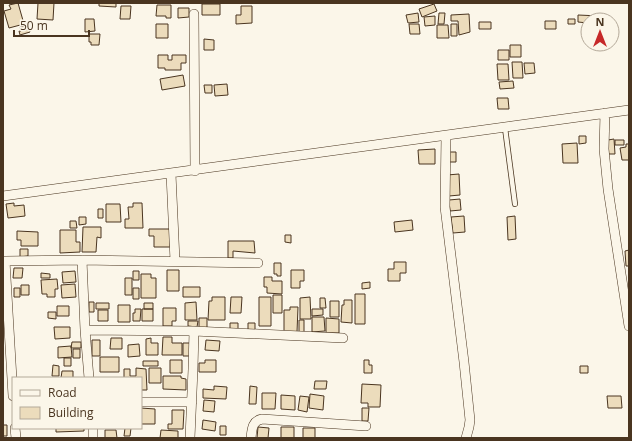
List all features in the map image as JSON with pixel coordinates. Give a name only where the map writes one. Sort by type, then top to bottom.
[{"type":"street","points":[[194,14],[195,171]]},
{"type":"street","points":[[3,196],[195,171],[629,110]]},
{"type":"street","points":[[605,113],[604,149],[608,189],[629,326]]},
{"type":"street","points":[[446,136],[445,207],[469,413],[469,427],[466,438]]},
{"type":"street","points":[[170,174],[175,261]]},
{"type":"street","points":[[82,260],[89,377]]},
{"type":"street","points":[[12,381],[4,261],[82,260],[258,263]]},
{"type":"street","points":[[85,330],[194,331],[343,338]]},
{"type":"street","points":[[190,438],[194,331]]},
{"type":"street","points":[[142,402],[192,402]]},
{"type":"street","points":[[251,438],[254,423],[257,420],[262,419],[366,426]]},
{"type":"lane","points":[[505,128],[515,204]]},
{"type":"building","points":[[18,3],[24,24],[9,28],[4,11],[11,9],[9,5]]},
{"type":"building","points":[[38,3],[54,3],[53,20],[37,19]]},
{"type":"building","points":[[99,3],[116,3],[116,7],[99,6]]},
{"type":"building","points":[[202,4],[220,4],[220,15],[202,15]]},
{"type":"building","points":[[434,4],[437,11],[422,17],[419,9]]},
{"type":"building","points":[[157,5],[171,5],[171,18],[166,18],[166,16],[156,16]]},
{"type":"building","points":[[121,6],[131,6],[130,19],[120,19]]},
{"type":"building","points":[[241,6],[252,6],[252,23],[236,24],[236,15],[241,15]]},
{"type":"building","points":[[178,8],[189,8],[189,17],[178,18]]},
{"type":"building","points":[[418,13],[419,22],[408,23],[406,15]]},
{"type":"building","points":[[439,13],[445,13],[444,24],[438,24]]},
{"type":"building","points":[[469,14],[470,32],[459,35],[458,21],[451,21],[451,15]]},
{"type":"building","points":[[578,15],[580,15],[580,22],[578,22]]},
{"type":"building","points":[[435,16],[435,25],[425,26],[424,17]]},
{"type":"building","points":[[85,19],[94,19],[95,31],[85,32]]},
{"type":"building","points":[[568,19],[575,19],[575,24],[568,24]]},
{"type":"building","points":[[545,21],[556,21],[556,29],[545,29]]},
{"type":"building","points":[[479,22],[491,22],[491,29],[479,29]]},
{"type":"building","points":[[156,24],[168,24],[168,38],[156,38]]},
{"type":"building","points":[[409,24],[419,24],[420,34],[410,34]]},
{"type":"building","points":[[451,24],[457,24],[457,36],[451,36]]},
{"type":"building","points":[[28,25],[30,32],[20,35],[20,27]]},
{"type":"building","points":[[437,25],[448,25],[449,38],[437,38]]},
{"type":"building","points":[[89,34],[100,34],[99,45],[91,45],[91,42],[89,42]]},
{"type":"building","points":[[204,39],[214,40],[214,50],[204,50]]},
{"type":"building","points":[[510,45],[521,45],[521,57],[510,57]]},
{"type":"building","points":[[498,50],[509,50],[509,60],[498,60]]},
{"type":"building","points":[[158,55],[168,55],[168,60],[172,60],[172,55],[186,55],[186,63],[181,63],[181,70],[165,70],[165,68],[158,68]]},
{"type":"building","points":[[512,62],[522,62],[523,78],[513,78]]},
{"type":"building","points":[[524,63],[534,63],[535,73],[525,74]]},
{"type":"building","points":[[497,64],[508,64],[509,80],[498,80]]},
{"type":"building","points":[[183,75],[185,86],[162,90],[160,79]]},
{"type":"building","points":[[513,81],[514,88],[500,89],[499,82]]},
{"type":"building","points":[[227,84],[228,95],[215,96],[214,85]]},
{"type":"building","points":[[204,85],[212,85],[212,93],[205,93]]},
{"type":"building","points":[[497,98],[508,98],[509,109],[498,109]]},
{"type":"building","points":[[579,136],[586,136],[586,143],[579,144]]},
{"type":"building","points":[[614,139],[615,154],[608,154],[608,140]]},
{"type":"building","points":[[615,140],[624,140],[624,145],[615,145]]},
{"type":"building","points":[[577,143],[578,163],[563,163],[562,144]]},
{"type":"building","points":[[626,144],[629,144],[629,160],[622,160],[620,148],[626,147]]},
{"type":"building","points":[[435,149],[435,164],[419,164],[418,150]]},
{"type":"building","points":[[447,152],[456,152],[456,162],[447,162]]},
{"type":"building","points":[[459,174],[460,195],[449,196],[447,175]]},
{"type":"building","points":[[460,199],[461,210],[450,211],[449,200]]},
{"type":"building","points":[[14,203],[14,206],[24,205],[25,216],[8,218],[6,204]]},
{"type":"building","points":[[133,203],[142,203],[143,228],[125,228],[125,219],[129,219],[128,207],[133,207]]},
{"type":"building","points":[[106,204],[120,204],[121,222],[106,222]]},
{"type":"building","points":[[98,209],[103,209],[103,218],[98,218]]},
{"type":"building","points":[[464,216],[465,232],[453,233],[451,217]]},
{"type":"building","points":[[515,216],[516,239],[508,240],[507,217]]},
{"type":"building","points":[[79,217],[86,217],[86,224],[79,225]]},
{"type":"building","points":[[412,220],[413,230],[395,232],[394,222]]},
{"type":"building","points":[[70,221],[76,221],[77,228],[70,228]]},
{"type":"building","points":[[83,227],[101,227],[101,238],[97,237],[96,252],[82,252]]},
{"type":"building","points":[[149,229],[170,229],[170,247],[154,247],[154,236],[149,236]]},
{"type":"building","points":[[60,230],[76,230],[76,242],[80,242],[80,252],[60,253]]},
{"type":"building","points":[[17,231],[38,232],[38,246],[21,246],[21,240],[17,240]]},
{"type":"building","points":[[285,235],[291,235],[291,243],[285,242]]},
{"type":"building","points":[[228,241],[254,241],[255,253],[233,251],[233,258],[228,258]]},
{"type":"building","points":[[20,249],[28,249],[28,256],[20,257]]},
{"type":"building","points":[[629,250],[629,266],[626,266],[625,251]]},
{"type":"building","points":[[394,262],[406,262],[406,273],[400,273],[400,281],[388,281],[388,269],[394,269]]},
{"type":"building","points":[[274,263],[281,263],[281,276],[274,274]]},
{"type":"building","points":[[14,268],[23,268],[22,278],[13,278]]},
{"type":"building","points":[[167,270],[179,270],[179,291],[167,291]]},
{"type":"building","points":[[291,270],[304,270],[304,281],[300,281],[300,288],[291,288]]},
{"type":"building","points":[[75,271],[76,282],[63,283],[62,272]]},
{"type":"building","points":[[133,271],[139,271],[139,280],[133,280]]},
{"type":"building","points":[[41,273],[50,274],[50,278],[41,278]]},
{"type":"building","points":[[141,274],[151,274],[151,278],[156,278],[156,298],[141,298]]},
{"type":"building","points":[[264,277],[272,277],[272,281],[282,281],[282,294],[267,293],[267,287],[264,287]]},
{"type":"building","points":[[125,278],[132,278],[132,295],[125,295]]},
{"type":"building","points":[[57,279],[58,289],[55,289],[55,297],[47,297],[47,294],[42,294],[41,280]]},
{"type":"building","points":[[370,282],[370,288],[362,289],[362,283]]},
{"type":"building","points":[[75,284],[76,297],[62,298],[61,285]]},
{"type":"building","points":[[21,285],[29,285],[29,295],[21,295]]},
{"type":"building","points":[[183,287],[200,287],[200,297],[183,297]]},
{"type":"building","points":[[14,288],[20,288],[20,297],[14,297]]},
{"type":"building","points":[[133,288],[139,288],[139,299],[133,299]]},
{"type":"building","points":[[355,294],[365,294],[365,324],[355,324]]},
{"type":"building","points":[[273,295],[282,295],[282,313],[273,313]]},
{"type":"building","points":[[212,297],[225,297],[225,320],[208,320],[209,301],[212,301]]},
{"type":"building","points":[[231,297],[242,297],[241,313],[230,313]]},
{"type":"building","points":[[259,297],[271,297],[271,326],[259,326]]},
{"type":"building","points":[[310,297],[311,319],[300,319],[300,298]]},
{"type":"building","points":[[320,298],[325,298],[326,308],[320,308]]},
{"type":"building","points":[[344,300],[352,300],[352,323],[341,322],[342,305],[344,305]]},
{"type":"building","points":[[330,301],[339,301],[339,317],[330,317]]},
{"type":"building","points":[[89,302],[94,302],[94,312],[89,312]]},
{"type":"building","points":[[196,302],[197,320],[185,320],[185,303]]},
{"type":"building","points":[[96,303],[109,303],[109,309],[96,309]]},
{"type":"building","points":[[144,303],[153,303],[153,309],[144,309]]},
{"type":"building","points":[[118,305],[130,305],[130,322],[118,322]]},
{"type":"building","points":[[57,306],[69,306],[69,316],[57,316]]},
{"type":"building","points":[[290,307],[298,307],[297,332],[284,332],[284,310],[290,310]]},
{"type":"building","points":[[163,308],[176,308],[176,321],[172,321],[172,326],[163,326]]},
{"type":"building","points":[[135,309],[141,309],[140,321],[133,321],[133,313],[135,313]]},
{"type":"building","points":[[142,309],[153,309],[153,321],[142,321]]},
{"type":"building","points":[[312,309],[323,309],[323,315],[312,316]]},
{"type":"building","points":[[98,310],[108,310],[108,321],[98,321]]},
{"type":"building","points":[[48,312],[56,312],[56,319],[48,318]]},
{"type":"building","points":[[312,317],[324,317],[325,331],[312,332]]},
{"type":"building","points":[[199,318],[207,318],[207,328],[199,328]]},
{"type":"building","points":[[326,318],[339,319],[339,333],[326,333]]},
{"type":"building","points":[[299,320],[304,320],[304,332],[299,332]]},
{"type":"building","points":[[188,321],[198,321],[197,327],[188,326]]},
{"type":"building","points":[[230,323],[238,323],[238,329],[230,329]]},
{"type":"building","points":[[248,323],[255,323],[255,331],[248,331]]},
{"type":"building","points":[[54,327],[70,327],[70,338],[55,339]]},
{"type":"building","points":[[163,337],[172,337],[172,343],[182,343],[182,355],[162,355]]},
{"type":"building","points":[[111,338],[122,338],[122,349],[110,349]]},
{"type":"building","points":[[151,338],[151,343],[158,343],[158,355],[146,355],[146,339]]},
{"type":"building","points":[[92,340],[100,340],[100,356],[92,356]]},
{"type":"building","points":[[206,340],[220,341],[219,351],[205,350]]},
{"type":"building","points":[[72,342],[81,342],[81,348],[71,348]]},
{"type":"building","points":[[183,343],[190,343],[190,356],[183,356]]},
{"type":"building","points":[[139,344],[140,356],[128,357],[128,345]]},
{"type":"building","points":[[71,346],[72,357],[58,358],[58,347]]},
{"type":"building","points":[[73,349],[80,349],[80,358],[73,358]]},
{"type":"building","points":[[100,357],[119,357],[119,372],[100,372]]},
{"type":"building","points":[[64,358],[71,358],[71,366],[64,366]]},
{"type":"building","points":[[170,360],[182,360],[182,373],[170,373]]},
{"type":"building","points":[[205,360],[216,360],[216,372],[199,372],[199,363],[205,363]]},
{"type":"building","points":[[364,360],[369,360],[369,365],[372,365],[372,373],[364,373]]},
{"type":"building","points":[[143,361],[158,361],[158,366],[143,366]]},
{"type":"building","points":[[53,365],[59,366],[59,376],[52,376]]},
{"type":"building","points":[[580,366],[588,366],[588,373],[580,373]]},
{"type":"building","points":[[136,368],[146,369],[147,390],[142,390],[142,377],[124,377],[124,369],[130,369],[130,376],[136,376]]},
{"type":"building","points":[[149,368],[161,368],[161,383],[149,383]]},
{"type":"building","points":[[62,371],[73,371],[73,377],[61,377]]},
{"type":"building","points":[[163,376],[181,376],[181,378],[186,379],[186,390],[163,389]]},
{"type":"building","points":[[315,381],[327,381],[326,389],[314,389]]},
{"type":"building","points":[[362,384],[381,385],[380,407],[368,407],[368,403],[361,403]]},
{"type":"building","points":[[214,386],[227,387],[226,399],[203,398],[203,389],[214,390]]},
{"type":"building","points":[[250,386],[257,387],[256,404],[249,404]]},
{"type":"building","points":[[262,393],[276,393],[275,409],[262,409]]},
{"type":"building","points":[[310,394],[324,396],[323,410],[309,408]]},
{"type":"building","points":[[281,395],[295,396],[295,410],[281,409]]},
{"type":"building","points":[[300,396],[309,397],[307,412],[298,410]]},
{"type":"building","points":[[607,396],[621,396],[622,408],[608,408]]},
{"type":"building","points":[[204,400],[215,401],[214,412],[203,411]]},
{"type":"building","points":[[142,408],[155,409],[155,424],[142,424]]},
{"type":"building","points":[[362,408],[369,408],[368,421],[362,421]]},
{"type":"building","points":[[172,410],[184,410],[183,429],[168,429],[168,424],[172,424]]},
{"type":"building","points":[[203,420],[216,422],[215,431],[202,429]]},
{"type":"building","points":[[3,425],[7,425],[7,436],[3,436]]},
{"type":"building","points":[[220,426],[226,426],[226,435],[220,435]]},
{"type":"building","points":[[258,427],[269,428],[268,438],[257,438]]},
{"type":"building","points":[[281,427],[294,427],[294,438],[281,438]]},
{"type":"building","points":[[303,428],[315,428],[315,438],[303,438]]},
{"type":"building","points":[[56,429],[84,429],[84,431],[56,432]]},
{"type":"building","points":[[125,429],[131,429],[130,436],[124,436]]},
{"type":"building","points":[[105,430],[116,430],[117,438],[105,438]]},
{"type":"building","points":[[161,430],[178,431],[178,438],[160,438]]}]
